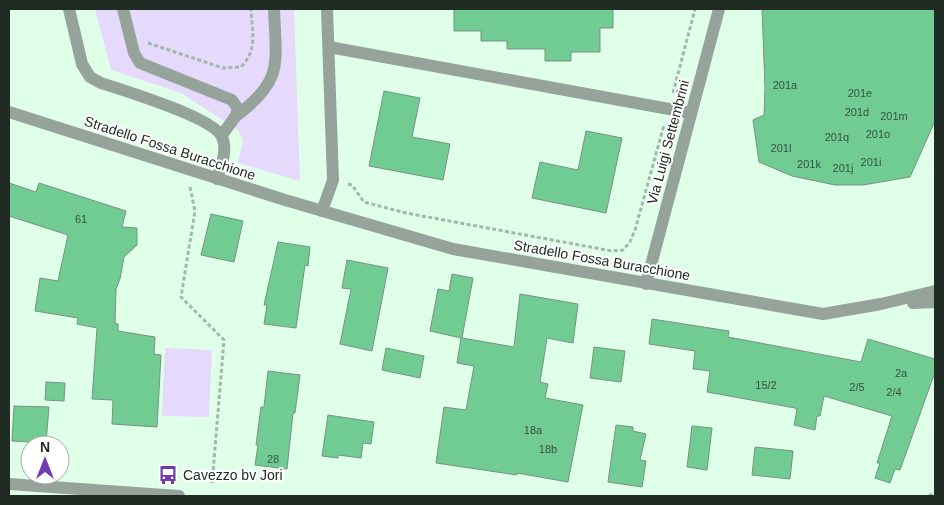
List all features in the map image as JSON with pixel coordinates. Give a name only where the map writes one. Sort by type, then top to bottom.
[{"type":"street","points":[[69,9],[82,64],[90,77],[101,83],[175,108],[205,122],[222,135],[225,146],[218,179]]},
{"type":"street","points":[[123,9],[134,53],[140,63],[232,100],[238,109],[235,118]]},
{"type":"street","points":[[222,135],[235,118],[257,99],[267,87],[274,73],[276,58],[274,9]]},
{"type":"street","points":[[322,211],[332,180],[327,9]]},
{"type":"street","name":"Via Luigi Settembrini","points":[[646,284],[719,9]]},
{"type":"street","points":[[328,47],[691,113]]},
{"type":"street","name":"Stradello Fossa Buracchione","points":[[9,112],[218,179],[453,249],[823,314],[881,304]]},
{"type":"street","points":[[881,304],[935,291]]},
{"type":"street","points":[[881,304],[935,302]]},
{"type":"street","points":[[9,484],[74,493],[179,496]]},
{"type":"path","points":[[130,38],[223,68],[240,67],[247,61],[253,46],[251,9]]},
{"type":"path","points":[[332,180],[352,185],[364,202],[406,213],[612,251],[623,250],[630,242],[634,230],[695,9]]},
{"type":"path","points":[[188,169],[191,198],[195,211],[181,297],[224,340],[212,484]]},
{"type":"path","points":[[929,496],[935,492]]},
{"type":"shaded area","points":[[95,9],[294,9],[300,181],[238,163],[243,140],[238,130],[181,93],[111,70]]},
{"type":"shaded area","points":[[165,348],[212,350],[209,417],[162,416]]},
{"type":"building","points":[[454,9],[613,9],[613,28],[600,28],[600,52],[571,52],[571,61],[545,61],[545,49],[507,49],[507,41],[481,41],[481,31],[454,31]]},
{"type":"building","points":[[762,9],[935,9],[935,121],[910,177],[863,185],[835,185],[792,176],[759,162],[753,120],[764,115],[765,88]]},
{"type":"building","points":[[384,91],[420,98],[412,137],[450,144],[443,180],[369,166]]},
{"type":"building","points":[[586,131],[622,138],[606,213],[532,198],[540,162],[578,170]]},
{"type":"building","points":[[9,183],[36,192],[39,183],[126,211],[122,227],[137,228],[137,245],[124,257],[116,289],[115,323],[118,324],[118,331],[155,337],[154,354],[161,355],[157,427],[112,424],[113,400],[92,399],[97,328],[77,324],[78,318],[35,311],[40,278],[58,281],[68,235],[9,216]]},
{"type":"building","points":[[211,214],[243,221],[234,262],[201,255]]},
{"type":"building","points":[[278,242],[310,247],[308,266],[305,265],[296,328],[264,324],[267,305],[264,305]]},
{"type":"building","points":[[347,260],[388,268],[372,351],[340,344],[351,289],[342,288]]},
{"type":"building","points":[[452,274],[473,278],[462,338],[514,347],[520,294],[578,304],[573,343],[547,338],[540,382],[548,384],[545,398],[583,405],[568,482],[517,473],[517,475],[436,463],[444,407],[466,410],[474,366],[457,363],[461,338],[430,331],[438,289],[449,291]]},
{"type":"building","points":[[652,319],[729,331],[728,337],[861,362],[868,339],[935,359],[935,372],[900,470],[895,469],[890,483],[875,478],[880,463],[877,463],[892,416],[824,396],[820,416],[817,416],[815,430],[794,425],[797,410],[795,408],[707,392],[710,371],[693,369],[695,351],[649,344]]},
{"type":"building","points":[[594,347],[625,351],[621,382],[590,378]]},
{"type":"building","points":[[386,348],[424,356],[420,378],[382,370]]},
{"type":"building","points":[[268,371],[300,375],[295,413],[293,413],[287,469],[255,465],[261,407],[264,407]]},
{"type":"building","points":[[46,382],[65,383],[64,401],[45,400]]},
{"type":"building","points":[[14,406],[49,407],[47,435],[20,435],[20,441],[12,441]]},
{"type":"building","points":[[328,415],[374,422],[371,444],[363,443],[361,458],[338,455],[338,458],[322,456]]},
{"type":"building","points":[[616,425],[633,427],[633,431],[646,434],[640,460],[646,461],[642,487],[608,482]]},
{"type":"building","points":[[692,426],[712,428],[707,470],[687,467]]},
{"type":"building","points":[[755,447],[793,451],[790,479],[752,475]]},
{"type":"place","name":"Cavezzo bv Jori","points":[[168,475]]}]
